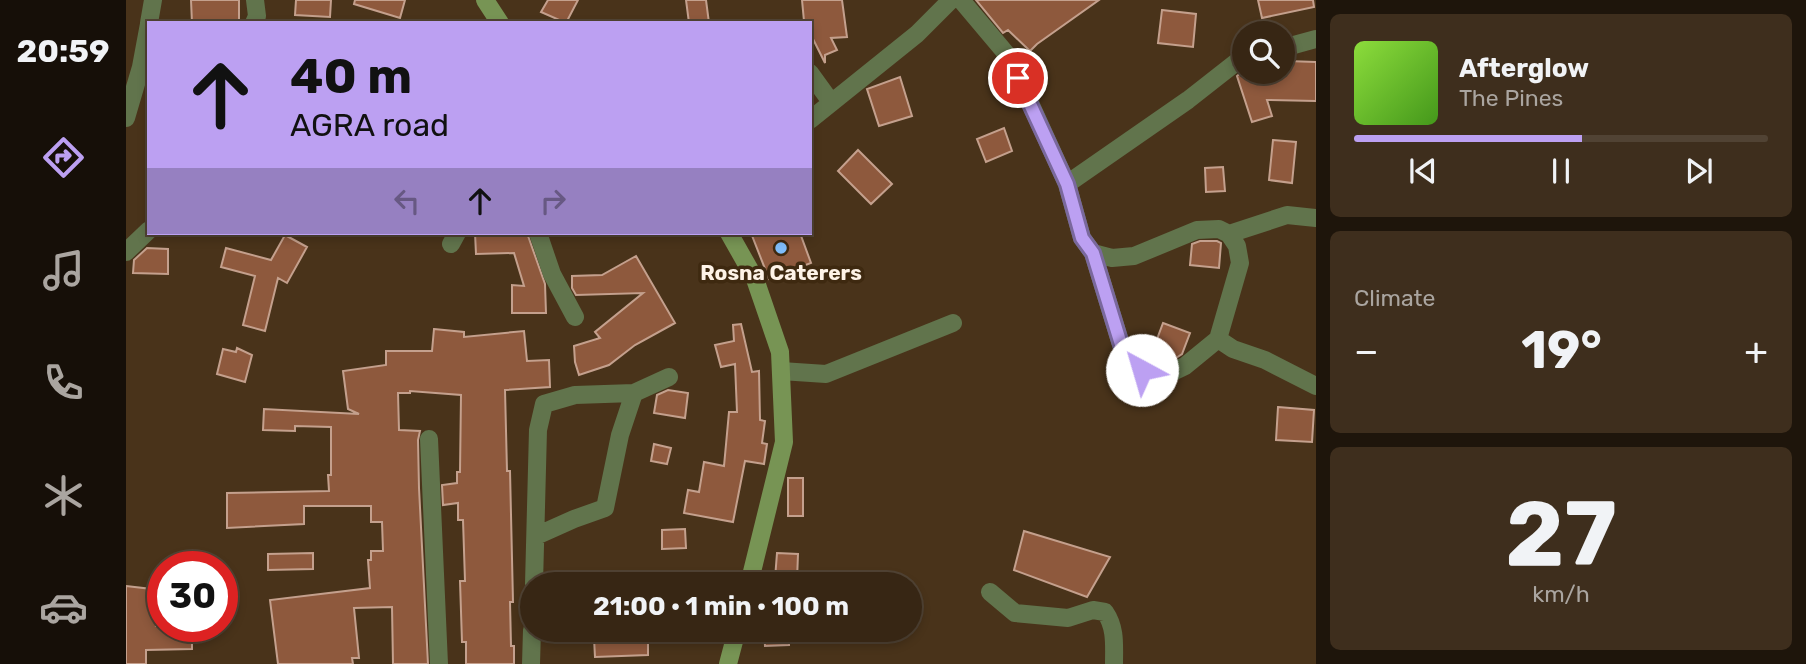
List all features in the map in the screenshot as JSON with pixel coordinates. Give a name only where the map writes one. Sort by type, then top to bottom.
[{"type":"main road","points":[[485,0],[499,21]]},
{"type":"main road","points":[[730,235],[755,279],[780,352],[784,442],[752,572]]},
{"type":"main road","points":[[728,664],[734,642]]},
{"type":"street","points":[[149,21],[153,0]]},
{"type":"street","points":[[255,0],[257,16],[255,21]]},
{"type":"street","points":[[812,118],[917,34],[951,0]]},
{"type":"street","points":[[961,0],[1009,57],[1067,184],[1082,238],[1093,253],[1123,351],[1142,370],[1164,376],[1185,366],[1218,339],[1240,263],[1237,246],[1229,234],[1219,229],[1197,230],[1134,256],[1112,258],[1093,253]]},
{"type":"street","points":[[126,118],[141,67],[147,34]]},
{"type":"street","points":[[1295,45],[1316,39]]},
{"type":"street","points":[[1067,184],[1188,100],[1232,65]]},
{"type":"street","points":[[812,76],[831,102]]},
{"type":"street","points":[[1229,234],[1287,215],[1316,218]]},
{"type":"street","points":[[126,252],[147,232]]},
{"type":"street","points":[[539,235],[552,274],[575,317]]},
{"type":"street","points":[[781,371],[826,374],[953,323]]},
{"type":"street","points":[[1218,339],[1233,349],[1316,386]]},
{"type":"street","points":[[534,572],[538,430],[544,404],[575,395],[634,393],[669,377]]},
{"type":"street","points":[[536,536],[606,508],[620,435],[634,393]]},
{"type":"street","points":[[429,439],[439,664]]},
{"type":"street","points":[[990,592],[1015,613],[1068,618],[1093,610],[1105,612],[1112,622],[1114,633],[1114,664]]},
{"type":"street","points":[[531,664],[532,642]]},
{"type":"building","points":[[191,0],[239,0],[239,21],[192,21]]},
{"type":"building","points":[[296,0],[331,0],[330,17],[295,15]]},
{"type":"building","points":[[355,0],[405,0],[400,18],[354,4]]},
{"type":"building","points":[[548,0],[578,0],[567,21],[541,12]]},
{"type":"building","points":[[686,0],[706,0],[709,21],[689,21]]},
{"type":"building","points":[[802,0],[842,0],[847,37],[831,38],[837,50],[825,55],[825,63],[812,37],[812,21],[804,21]]},
{"type":"building","points":[[976,0],[1099,0],[1030,51],[1008,30],[1003,33]]},
{"type":"building","points":[[1258,0],[1313,0],[1314,7],[1262,18]]},
{"type":"building","points":[[1162,10],[1196,14],[1193,47],[1158,43]]},
{"type":"building","points":[[1295,61],[1316,62],[1316,101],[1267,100],[1272,116],[1252,122],[1240,84],[1295,84]]},
{"type":"building","points":[[900,77],[912,116],[879,126],[867,89]]},
{"type":"building","points":[[1004,128],[1012,151],[986,162],[977,139]]},
{"type":"building","points":[[1273,140],[1296,142],[1292,183],[1269,180]]},
{"type":"building","points":[[858,150],[892,184],[871,204],[838,171]]},
{"type":"building","points":[[1223,167],[1225,191],[1206,192],[1205,168]]},
{"type":"building","points":[[285,235],[307,247],[287,283],[278,278],[265,331],[243,325],[255,276],[221,267],[226,248],[271,260]]},
{"type":"building","points":[[475,235],[528,235],[545,284],[546,313],[512,313],[512,285],[524,286],[514,253],[476,254]]},
{"type":"building","name":"Rosna Caterers","points":[[752,235],[801,235],[811,263],[769,279]]},
{"type":"building","points":[[1200,241],[1221,243],[1219,268],[1190,265],[1192,244]]},
{"type":"building","points":[[147,248],[168,249],[168,274],[133,273],[134,260]]},
{"type":"building","points":[[636,256],[675,323],[635,345],[609,365],[579,375],[574,346],[600,338],[595,332],[643,293],[576,295],[572,288],[572,276],[602,275]]},
{"type":"building","points":[[1163,323],[1190,333],[1182,354],[1176,358],[1153,350]]},
{"type":"building","points":[[741,324],[752,372],[759,371],[760,420],[765,421],[762,443],[767,444],[764,464],[745,461],[733,522],[684,513],[688,490],[699,492],[704,462],[724,466],[729,412],[737,412],[735,364],[721,367],[715,345],[734,341],[733,325]]},
{"type":"building","points":[[434,329],[464,332],[464,337],[524,331],[527,361],[549,360],[550,387],[505,390],[507,471],[510,471],[513,602],[510,602],[511,646],[514,646],[514,664],[466,664],[466,642],[462,642],[460,581],[465,581],[463,520],[458,520],[458,503],[443,505],[442,485],[457,483],[457,472],[460,472],[461,395],[410,391],[398,393],[399,430],[420,431],[419,488],[428,664],[393,664],[392,607],[354,608],[359,658],[352,658],[353,664],[278,664],[270,600],[370,588],[368,560],[371,560],[371,551],[383,551],[382,522],[371,522],[371,506],[304,506],[304,524],[227,528],[227,493],[329,491],[331,427],[295,426],[295,431],[263,430],[264,409],[359,414],[348,409],[343,371],[386,365],[386,351],[432,351]]},
{"type":"building","points":[[237,348],[252,355],[245,382],[217,374],[223,349],[236,352]]},
{"type":"building","points":[[668,390],[688,393],[685,418],[654,413],[657,395]]},
{"type":"building","points":[[1278,407],[1314,410],[1312,442],[1276,440]]},
{"type":"building","points":[[654,444],[671,448],[667,464],[651,461]]},
{"type":"building","points":[[788,478],[803,478],[803,516],[788,516]]},
{"type":"building","points":[[685,529],[686,548],[662,549],[662,530]]},
{"type":"building","points":[[1024,531],[1110,557],[1087,597],[1014,570]]},
{"type":"building","points":[[313,553],[313,569],[268,570],[268,554]]},
{"type":"building","points":[[777,553],[798,554],[797,572],[776,572]]},
{"type":"building","points":[[126,586],[147,588],[147,642],[192,642],[192,649],[146,650],[146,664],[126,664]]},
{"type":"building","points":[[594,642],[648,642],[648,655],[595,657]]},
{"type":"building","points":[[765,642],[789,642],[789,645],[765,646]]},
{"type":"place","name":"Rosna Caterers","points":[[781,248]]},
{"type":"route","points":[[1018,78],[1067,184],[1082,238],[1093,253],[1123,351],[1142,370]]}]
